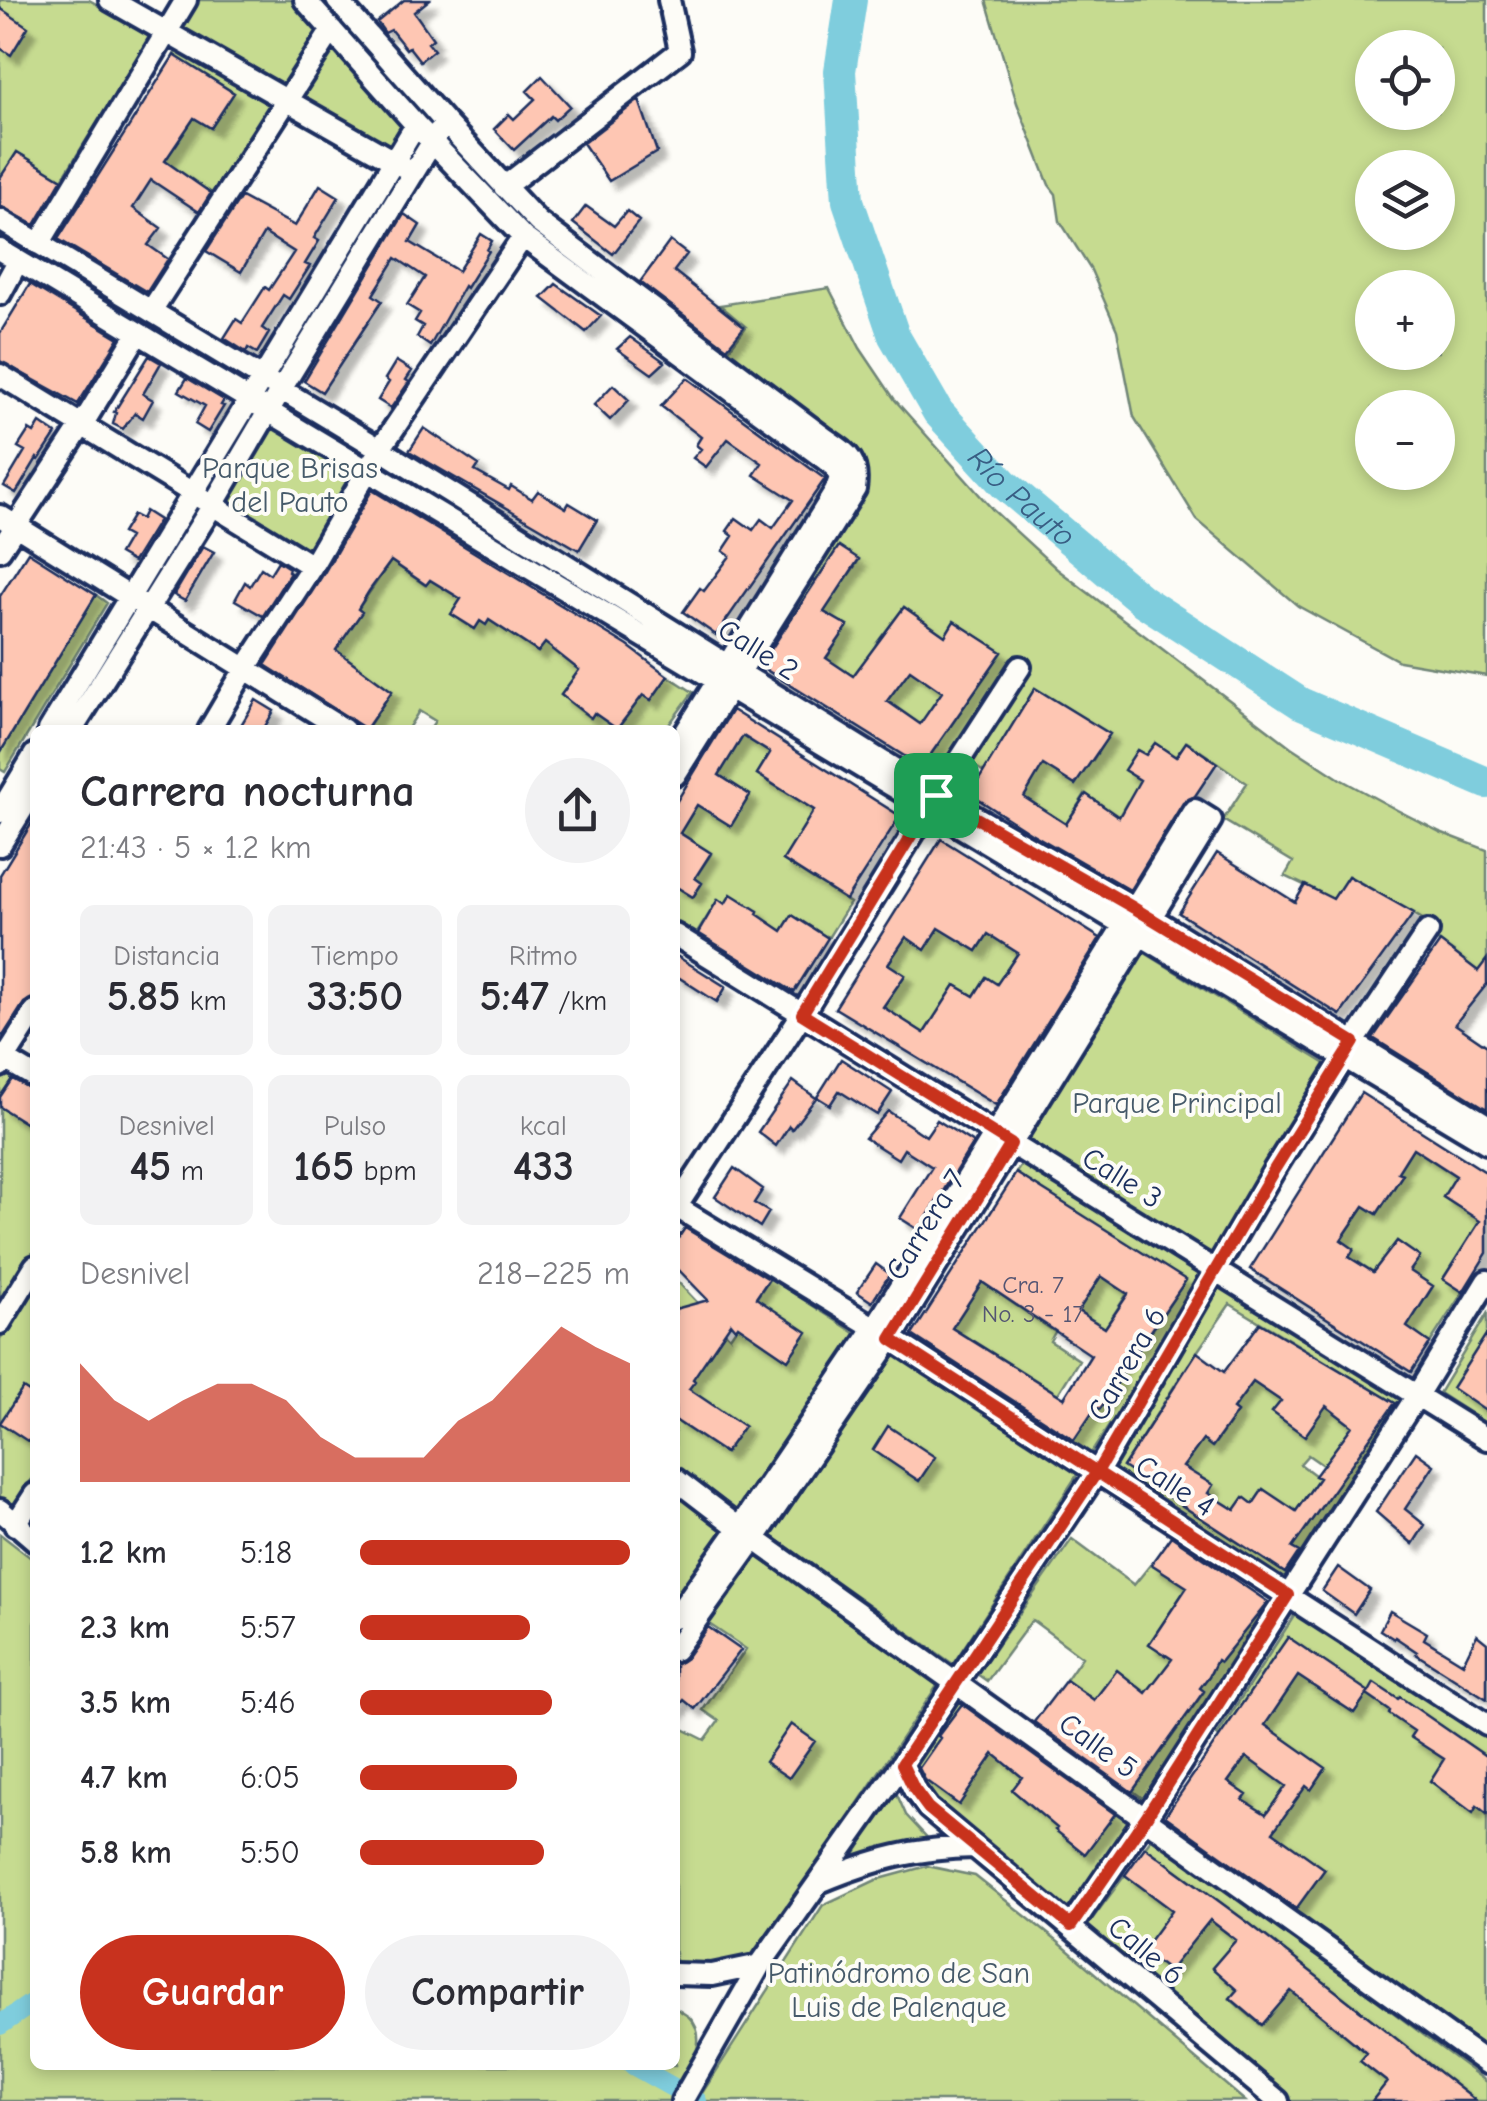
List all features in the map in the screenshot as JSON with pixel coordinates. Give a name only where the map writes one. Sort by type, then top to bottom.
[{"type":"street","points":[[110,0],[414,172]]},
{"type":"street","points":[[40,244],[186,0]]},
{"type":"street","points":[[304,0],[523,238],[849,474]]},
{"type":"street","points":[[337,0],[538,222],[849,457],[849,474],[855,490],[729,677],[680,742]]},
{"type":"street","points":[[504,187],[680,52],[669,0]]},
{"type":"street","points":[[151,311],[332,30]]},
{"type":"street","points":[[53,725],[138,602],[213,506],[445,122]]},
{"type":"street","points":[[75,725],[192,493],[416,125]]},
{"type":"street","name":"Calle 2","points":[[0,220],[380,449],[729,677]]},
{"type":"street","points":[[212,725],[380,449],[523,238]]},
{"type":"street","points":[[0,294],[9,256]]},
{"type":"street","name":"Calle 2","points":[[9,256],[1137,921],[1349,1050],[1487,1143]]},
{"type":"street","points":[[0,550],[7,521],[82,425],[138,333]]},
{"type":"street","points":[[0,375],[312,566]]},
{"type":"street","points":[[7,521],[336,725]]},
{"type":"street","points":[[680,1202],[1020,667]]},
{"type":"street","points":[[680,766],[729,677]]},
{"type":"street","points":[[0,846],[30,767]]},
{"type":"street","name":"Carrera 7","points":[[680,1642],[747,1533],[883,1334],[1203,815]]},
{"type":"street","name":"Carrera 6","points":[[682,2101],[760,1965],[902,1764],[1097,1472],[1274,1170],[1428,931]]},
{"type":"street","name":"Calle 3","points":[[680,938],[1487,1439]]},
{"type":"street","points":[[30,1018],[2,1060],[30,1074]]},
{"type":"street","name":"Calle 2","points":[[1349,1050],[1487,1125]]},
{"type":"street","name":"Calle 4","points":[[680,1210],[883,1334],[1487,1724]]},
{"type":"street","points":[[0,1323],[30,1274]]},
{"type":"street","points":[[1071,1926],[1146,1817],[1487,1282]]},
{"type":"street","name":"Calle 5","points":[[680,1483],[1487,2063]]},
{"type":"street","points":[[30,1498],[8,1518],[30,1536]]},
{"type":"street","name":"Carrera 7","points":[[680,1612],[747,1533]]},
{"type":"street","name":"Calle 6","points":[[902,1764],[928,1808],[1278,2101]]},
{"type":"street","points":[[820,1881],[887,1857],[975,1847]]},
{"type":"street","points":[[680,1974],[712,1976],[760,1965]]},
{"type":"green space","points":[[0,0],[89,0],[152,35],[62,179],[17,152],[0,178]]},
{"type":"green space","points":[[191,0],[292,0],[323,34],[287,93],[173,29]]},
{"type":"green space","points":[[986,0],[1487,0],[1487,676],[1399,661],[1298,606],[1197,520],[1134,417],[1117,330],[1091,270],[1060,221],[1056,194],[1017,103]]},
{"type":"green space","points":[[329,40],[410,125],[393,154],[293,97]]},
{"type":"green space","points":[[179,46],[276,101],[213,194],[165,161],[194,118],[211,128],[234,93],[174,55]]},
{"type":"green space","points":[[0,227],[228,368],[227,370],[0,236]]},
{"type":"green space","points":[[829,288],[860,348],[895,400],[994,511],[1057,569],[1291,747],[1397,810],[1487,850],[1487,968],[1478,971],[1435,939],[1437,935],[1421,925],[1424,920],[1349,876],[1333,899],[1285,876],[1293,862],[1223,820],[1247,783],[1187,742],[1175,757],[1146,755],[1137,750],[1170,799],[1143,812],[1127,802],[1102,846],[1098,803],[1085,794],[1066,824],[1024,797],[1033,781],[1025,775],[1051,734],[1093,760],[1109,734],[1035,688],[984,772],[968,762],[938,778],[922,767],[1002,652],[954,622],[945,636],[904,607],[876,644],[896,659],[963,674],[925,733],[917,722],[887,701],[897,687],[862,664],[853,676],[816,674],[847,627],[804,599],[759,666],[751,661],[854,499],[723,357],[746,327],[720,305]],"holes":[[[839,546],[859,560],[830,602],[811,588]]]},
{"type":"green space","name":"Parque Brisas del Pauto","points":[[269,417],[362,473],[312,555],[220,496]]},
{"type":"green space","points":[[391,561],[425,585],[430,580],[461,599],[452,614],[474,629],[480,621],[489,620],[538,652],[545,643],[585,662],[561,695],[590,718],[594,713],[611,725],[432,725],[435,721],[419,711],[410,725],[369,725],[392,691],[336,650],[361,612],[358,609]]},
{"type":"green space","points":[[96,595],[107,603],[5,772],[0,769],[0,753]]},
{"type":"green space","points":[[668,676],[693,692],[669,725],[620,725],[634,707],[634,688],[651,700]]},
{"type":"green space","points":[[743,736],[770,753],[757,774],[782,790],[827,806],[814,810],[783,860],[817,882],[833,858],[843,865],[828,889],[850,903],[828,938],[792,915],[782,931],[757,915],[758,911],[718,900],[697,933],[680,923],[680,889],[693,897],[702,883],[695,878],[711,854],[680,833],[697,805],[731,825],[750,795],[719,775]]},
{"type":"green space","points":[[939,928],[977,951],[988,934],[1018,953],[1003,975],[1016,1024],[986,978],[974,996],[955,985],[924,1033],[883,1007],[905,975],[888,964],[906,937],[925,949]]},
{"type":"green space","name":"Parque Principal","points":[[1140,950],[1329,1066],[1217,1259],[1022,1137]]},
{"type":"green space","points":[[0,1070],[30,1078],[30,1268],[0,1318]]},
{"type":"green space","points":[[1359,1147],[1404,1162],[1413,1148],[1456,1176],[1443,1197],[1472,1215],[1484,1215],[1443,1279],[1463,1292],[1430,1343],[1396,1320],[1415,1314],[1433,1286],[1410,1271],[1419,1257],[1397,1241],[1386,1256],[1396,1274],[1380,1263],[1373,1272],[1358,1262],[1346,1262],[1354,1249],[1341,1240],[1364,1206],[1377,1214],[1402,1175]]},
{"type":"green space","points":[[1027,1155],[1210,1271],[1088,1458],[907,1342],[912,1336],[1074,1440],[1096,1407],[1100,1409],[1185,1281],[1016,1173]]},
{"type":"green space","points":[[1101,1276],[1127,1294],[1105,1328],[1078,1311]]},
{"type":"green space","points":[[770,1278],[861,1337],[738,1524],[680,1480],[680,1284],[730,1337]]},
{"type":"green space","points":[[1221,1279],[1409,1397],[1287,1587],[1106,1471]],"holes":[[[1230,1304],[1394,1403],[1292,1548],[1298,1553],[1285,1573],[1123,1467]]]},
{"type":"green space","points":[[982,1282],[1055,1332],[1050,1341],[1079,1360],[1058,1394],[952,1328]]},
{"type":"green space","points":[[30,1290],[30,1482],[12,1510],[0,1499],[0,1339]]},
{"type":"green space","points":[[1487,1314],[1487,1424],[1439,1393]]},
{"type":"green space","points":[[896,1350],[1081,1469],[953,1664],[772,1536]]},
{"type":"green space","points":[[1253,1382],[1281,1401],[1273,1411],[1326,1406],[1347,1422],[1370,1409],[1324,1466],[1308,1455],[1300,1464],[1319,1478],[1294,1514],[1263,1489],[1253,1504],[1244,1498],[1235,1510],[1208,1493],[1213,1485],[1202,1478],[1196,1487],[1178,1475],[1202,1439],[1213,1446]]},
{"type":"green space","points":[[680,1494],[730,1530],[680,1600]]},
{"type":"green space","points":[[0,1534],[30,1557],[30,2070],[680,2070],[680,2011],[696,2027],[698,2037],[694,2060],[672,2101],[0,2101]]},
{"type":"green space","points":[[1072,1539],[1134,1585],[1151,1564],[1187,1587],[1149,1644],[1187,1669],[1163,1672],[1146,1693],[1095,1701],[1066,1680],[1082,1657],[1032,1620],[987,1681],[977,1674]]},
{"type":"green space","points":[[756,1546],[941,1680],[759,1950],[740,1960],[719,1964],[680,1964],[680,1728],[705,1740],[719,1721],[703,1710],[746,1649],[706,1622]]},
{"type":"green space","points":[[1268,1602],[1275,1607],[1149,1803],[1133,1791],[1204,1692],[1193,1683],[1207,1679],[1214,1658],[1221,1661]]},
{"type":"green space","points":[[1296,1613],[1487,1739],[1487,1792],[1477,1806],[1487,1814],[1487,2050],[1161,1822],[1165,1817],[1229,1861],[1250,1804],[1243,1800],[1246,1795],[1228,1782],[1246,1757],[1217,1735]]},
{"type":"green space","points":[[959,1689],[1138,1818],[1071,1918],[932,1803],[907,1766]]},
{"type":"green space","points":[[895,1790],[906,1815],[933,1844],[902,1844],[853,1857]]},
{"type":"green space","points":[[1154,1835],[1487,2082],[1487,2101],[1476,2101],[1145,1847]]},
{"type":"green space","name":"Patinódromo de San Luis de Palenque","points":[[927,1866],[975,1876],[1245,2101],[697,2101],[823,1905],[876,1880]]},
{"type":"green space","points":[[1125,1875],[1202,1930],[1210,1920],[1236,1940],[1212,1968],[1237,1989],[1230,1999],[1261,2025],[1291,1990],[1367,2053],[1361,2062],[1387,2082],[1372,2101],[1286,2101],[1081,1934]]},
{"type":"building","points":[[404,0],[429,0],[414,12],[433,39],[428,43],[434,50],[420,61],[391,30],[385,33],[377,22]]},
{"type":"building","points":[[0,8],[28,27],[11,55],[0,48]]},
{"type":"building","points":[[174,55],[234,93],[211,128],[194,118],[165,161],[211,193],[199,212],[151,180],[133,208],[161,228],[148,245],[168,259],[147,292],[58,239]]},
{"type":"building","points":[[542,76],[570,106],[555,120],[551,116],[514,150],[494,129],[509,114],[514,119],[535,99],[527,91]]},
{"type":"building","points":[[639,100],[657,152],[609,181],[583,143]]},
{"type":"building","points":[[17,152],[62,179],[35,225],[0,206],[0,178]]},
{"type":"building","points":[[320,185],[339,197],[314,238],[319,241],[305,264],[310,266],[289,299],[283,295],[262,328],[269,333],[257,353],[248,348],[246,352],[224,338],[236,319],[242,323],[265,287],[269,290],[294,252],[264,233],[241,272],[206,251],[241,197],[295,226]]},
{"type":"building","points":[[586,206],[614,226],[627,211],[639,221],[613,254],[573,223]]},
{"type":"building","points":[[404,214],[420,225],[410,242],[458,271],[481,234],[492,241],[489,251],[430,346],[417,337],[423,326],[415,321],[420,313],[407,305],[425,277],[396,258],[373,295],[382,301],[322,392],[304,381]]},
{"type":"building","points":[[670,241],[687,254],[674,271],[744,327],[727,348],[640,282]]},
{"type":"building","points":[[30,284],[119,338],[78,404],[0,361],[0,333]]},
{"type":"building","points":[[556,284],[601,316],[586,332],[542,298]]},
{"type":"building","points":[[630,337],[665,362],[652,374],[617,349]]},
{"type":"building","points":[[149,356],[161,363],[143,394],[153,400],[143,418],[135,413],[123,429],[113,424],[114,412]]},
{"type":"building","points":[[396,361],[412,371],[391,408],[378,400]]},
{"type":"building","points":[[187,378],[224,400],[208,432],[195,424],[205,406],[179,391]]},
{"type":"building","points":[[687,378],[825,479],[716,635],[683,612],[730,556],[723,551],[733,536],[727,531],[736,518],[753,530],[761,519],[773,528],[793,500],[754,475],[762,463],[728,439],[706,467],[693,458],[701,449],[696,445],[701,437],[661,406]]},
{"type":"building","points":[[613,385],[629,400],[610,420],[594,405]]},
{"type":"building","points":[[40,423],[56,434],[16,493],[4,486],[25,451],[18,447],[29,430],[34,433]]},
{"type":"building","points":[[424,428],[479,465],[475,471],[509,490],[511,486],[532,499],[538,491],[597,520],[579,550],[409,451]]},
{"type":"building","points":[[372,490],[628,646],[668,676],[651,700],[643,695],[620,725],[611,725],[594,713],[591,718],[561,695],[579,670],[545,643],[538,652],[489,620],[486,625],[480,621],[475,629],[451,614],[461,599],[430,580],[426,585],[391,561],[336,650],[392,691],[369,725],[360,725],[265,665]]},
{"type":"building","points":[[145,511],[159,520],[133,562],[119,554],[129,537],[122,533],[133,515],[141,519]]},
{"type":"building","points":[[203,546],[214,552],[185,601],[174,595]]},
{"type":"building","points":[[839,546],[859,559],[824,612],[848,626],[826,658],[853,676],[904,607],[945,636],[954,621],[1002,652],[922,767],[760,666]],"holes":[[[910,670],[942,692],[920,724],[887,701]]]},
{"type":"building","points":[[28,552],[96,595],[0,753],[0,596]]},
{"type":"building","points":[[278,561],[290,573],[263,616],[235,600],[245,582],[250,586],[261,568],[270,574]]},
{"type":"building","points":[[1035,688],[1110,734],[1075,785],[1043,765],[1024,797],[1066,824],[1086,794],[1119,817],[1140,780],[1124,770],[1137,750],[1146,755],[1155,743],[1176,757],[1186,742],[1217,763],[1195,796],[1183,803],[1130,890],[970,794]]},
{"type":"building","points":[[256,700],[274,711],[266,725],[241,725]]},
{"type":"building","points":[[732,710],[900,816],[846,900],[783,860],[814,810],[757,774],[770,753],[743,736],[719,775],[750,795],[731,826],[697,805],[680,833],[680,796]]},
{"type":"building","points":[[30,826],[30,1000],[3,1036],[0,1034],[0,875]]},
{"type":"building","points":[[680,833],[711,853],[695,878],[702,883],[693,897],[680,889]]},
{"type":"building","points":[[941,839],[1100,938],[996,1105],[835,1008]],"holes":[[[939,928],[977,951],[988,934],[1018,953],[997,984],[986,977],[974,996],[955,985],[924,1033],[883,1007],[905,975],[888,964],[906,937],[925,950]]]},
{"type":"building","points":[[1217,853],[1295,902],[1305,885],[1333,899],[1348,876],[1414,913],[1340,1015],[1179,913]]},
{"type":"building","points":[[731,894],[782,931],[792,915],[828,938],[794,992],[698,933],[718,899],[725,904]]},
{"type":"building","points":[[1440,942],[1478,971],[1487,959],[1487,984],[1455,1024],[1487,1046],[1487,1109],[1373,1038]]},
{"type":"building","points":[[680,958],[726,987],[717,1002],[680,978]]},
{"type":"building","points":[[841,1059],[892,1092],[877,1115],[839,1091],[830,1105],[817,1097]]},
{"type":"building","points":[[12,1079],[30,1088],[30,1126],[0,1107],[0,1097]]},
{"type":"building","points":[[793,1081],[816,1098],[776,1146],[758,1132]]},
{"type":"building","points":[[1361,1093],[1487,1173],[1487,1253],[1463,1292],[1443,1279],[1480,1221],[1443,1197],[1456,1176],[1413,1148],[1398,1172],[1403,1174],[1377,1214],[1364,1206],[1341,1240],[1354,1249],[1349,1257],[1373,1272],[1397,1241],[1420,1257],[1410,1271],[1433,1286],[1407,1327],[1430,1343],[1411,1372],[1250,1269]]},
{"type":"building","points":[[888,1111],[926,1136],[937,1120],[973,1143],[919,1230],[900,1218],[932,1167],[904,1149],[898,1159],[865,1138]]},
{"type":"building","points":[[734,1168],[763,1189],[754,1203],[769,1212],[760,1227],[715,1197]]},
{"type":"building","points":[[1016,1173],[1186,1280],[1138,1350],[1133,1346],[1114,1375],[1120,1379],[1074,1440],[912,1335]],"holes":[[[1101,1276],[1128,1294],[1105,1328],[1078,1311]],[[982,1282],[1091,1355],[1064,1398],[952,1328]]]},
{"type":"building","points":[[685,1228],[769,1279],[756,1298],[807,1332],[788,1360],[731,1323],[693,1379],[689,1389],[744,1426],[725,1453],[680,1423],[680,1308],[708,1300],[680,1271],[680,1236]]},
{"type":"building","points":[[876,1264],[890,1274],[872,1302],[857,1292]]},
{"type":"building","points":[[1260,1323],[1395,1403],[1292,1548],[1299,1552],[1285,1573],[1123,1467],[1197,1352],[1224,1372]],"holes":[[[1253,1382],[1281,1401],[1272,1412],[1305,1436],[1326,1406],[1352,1426],[1315,1476],[1319,1478],[1296,1511],[1263,1489],[1253,1504],[1244,1497],[1235,1510],[1208,1493],[1213,1485],[1183,1467],[1203,1440],[1212,1447]]]},
{"type":"building","points":[[1487,1333],[1487,1412],[1452,1388]]},
{"type":"building","points":[[23,1388],[30,1393],[30,1443],[0,1423]]},
{"type":"building","points":[[888,1426],[935,1457],[919,1481],[873,1450]]},
{"type":"building","points":[[1416,1452],[1434,1465],[1405,1509],[1425,1525],[1413,1544],[1376,1512]]},
{"type":"building","points":[[1171,1536],[1268,1602],[1220,1662],[1217,1660],[1200,1688],[1204,1691],[1132,1792],[1034,1722],[1066,1680],[1094,1700],[1117,1670],[1146,1693],[1172,1659],[1149,1644],[1187,1587],[1151,1564]]},
{"type":"building","points":[[1338,1567],[1370,1590],[1354,1614],[1322,1591]]},
{"type":"building","points":[[1390,1611],[1427,1633],[1424,1639],[1463,1663],[1477,1635],[1487,1643],[1487,1699],[1380,1630]]},
{"type":"building","points":[[708,1627],[741,1650],[695,1709],[684,1700],[680,1705],[680,1662]]},
{"type":"building","points":[[1288,1637],[1369,1692],[1374,1683],[1400,1697],[1487,1757],[1487,1814],[1477,1806],[1473,1813],[1430,1781],[1444,1759],[1410,1737],[1414,1731],[1368,1693],[1354,1713],[1298,1676],[1265,1725],[1326,1768],[1311,1790],[1306,1786],[1273,1832],[1325,1869],[1296,1909],[1165,1816]],"holes":[[[1246,1757],[1286,1786],[1266,1814],[1243,1800],[1247,1795],[1228,1782]]]},
{"type":"building","points":[[962,1704],[1115,1814],[1085,1854],[1012,1790],[1022,1777],[994,1754],[959,1805],[925,1780],[919,1768]]},
{"type":"building","points":[[791,1724],[815,1741],[789,1778],[765,1762]]},
{"type":"building","points":[[1145,1847],[1476,2101],[1372,2101],[1387,2082],[1360,2061],[1367,2053],[1291,1991],[1262,2025],[1230,1998],[1237,1990],[1212,1968],[1236,1940],[1210,1920],[1169,1971],[1142,1951],[1172,1910],[1125,1875]]},
{"type":"waterway","name":"Río Pauto","points":[[851,0],[840,71],[848,201],[894,336],[938,412],[1004,484],[1143,601],[1300,703],[1487,783]]},
{"type":"waterway","points":[[0,2025],[30,2004]]},
{"type":"waterway","points":[[642,2070],[697,2101]]},
{"type":"route","points":[[936,795],[802,1014],[1011,1144],[891,1339],[1097,1472],[902,1764],[928,1808],[1071,1926],[1288,1595],[1097,1472],[1274,1170],[1354,1042],[1134,908],[936,795]]}]
